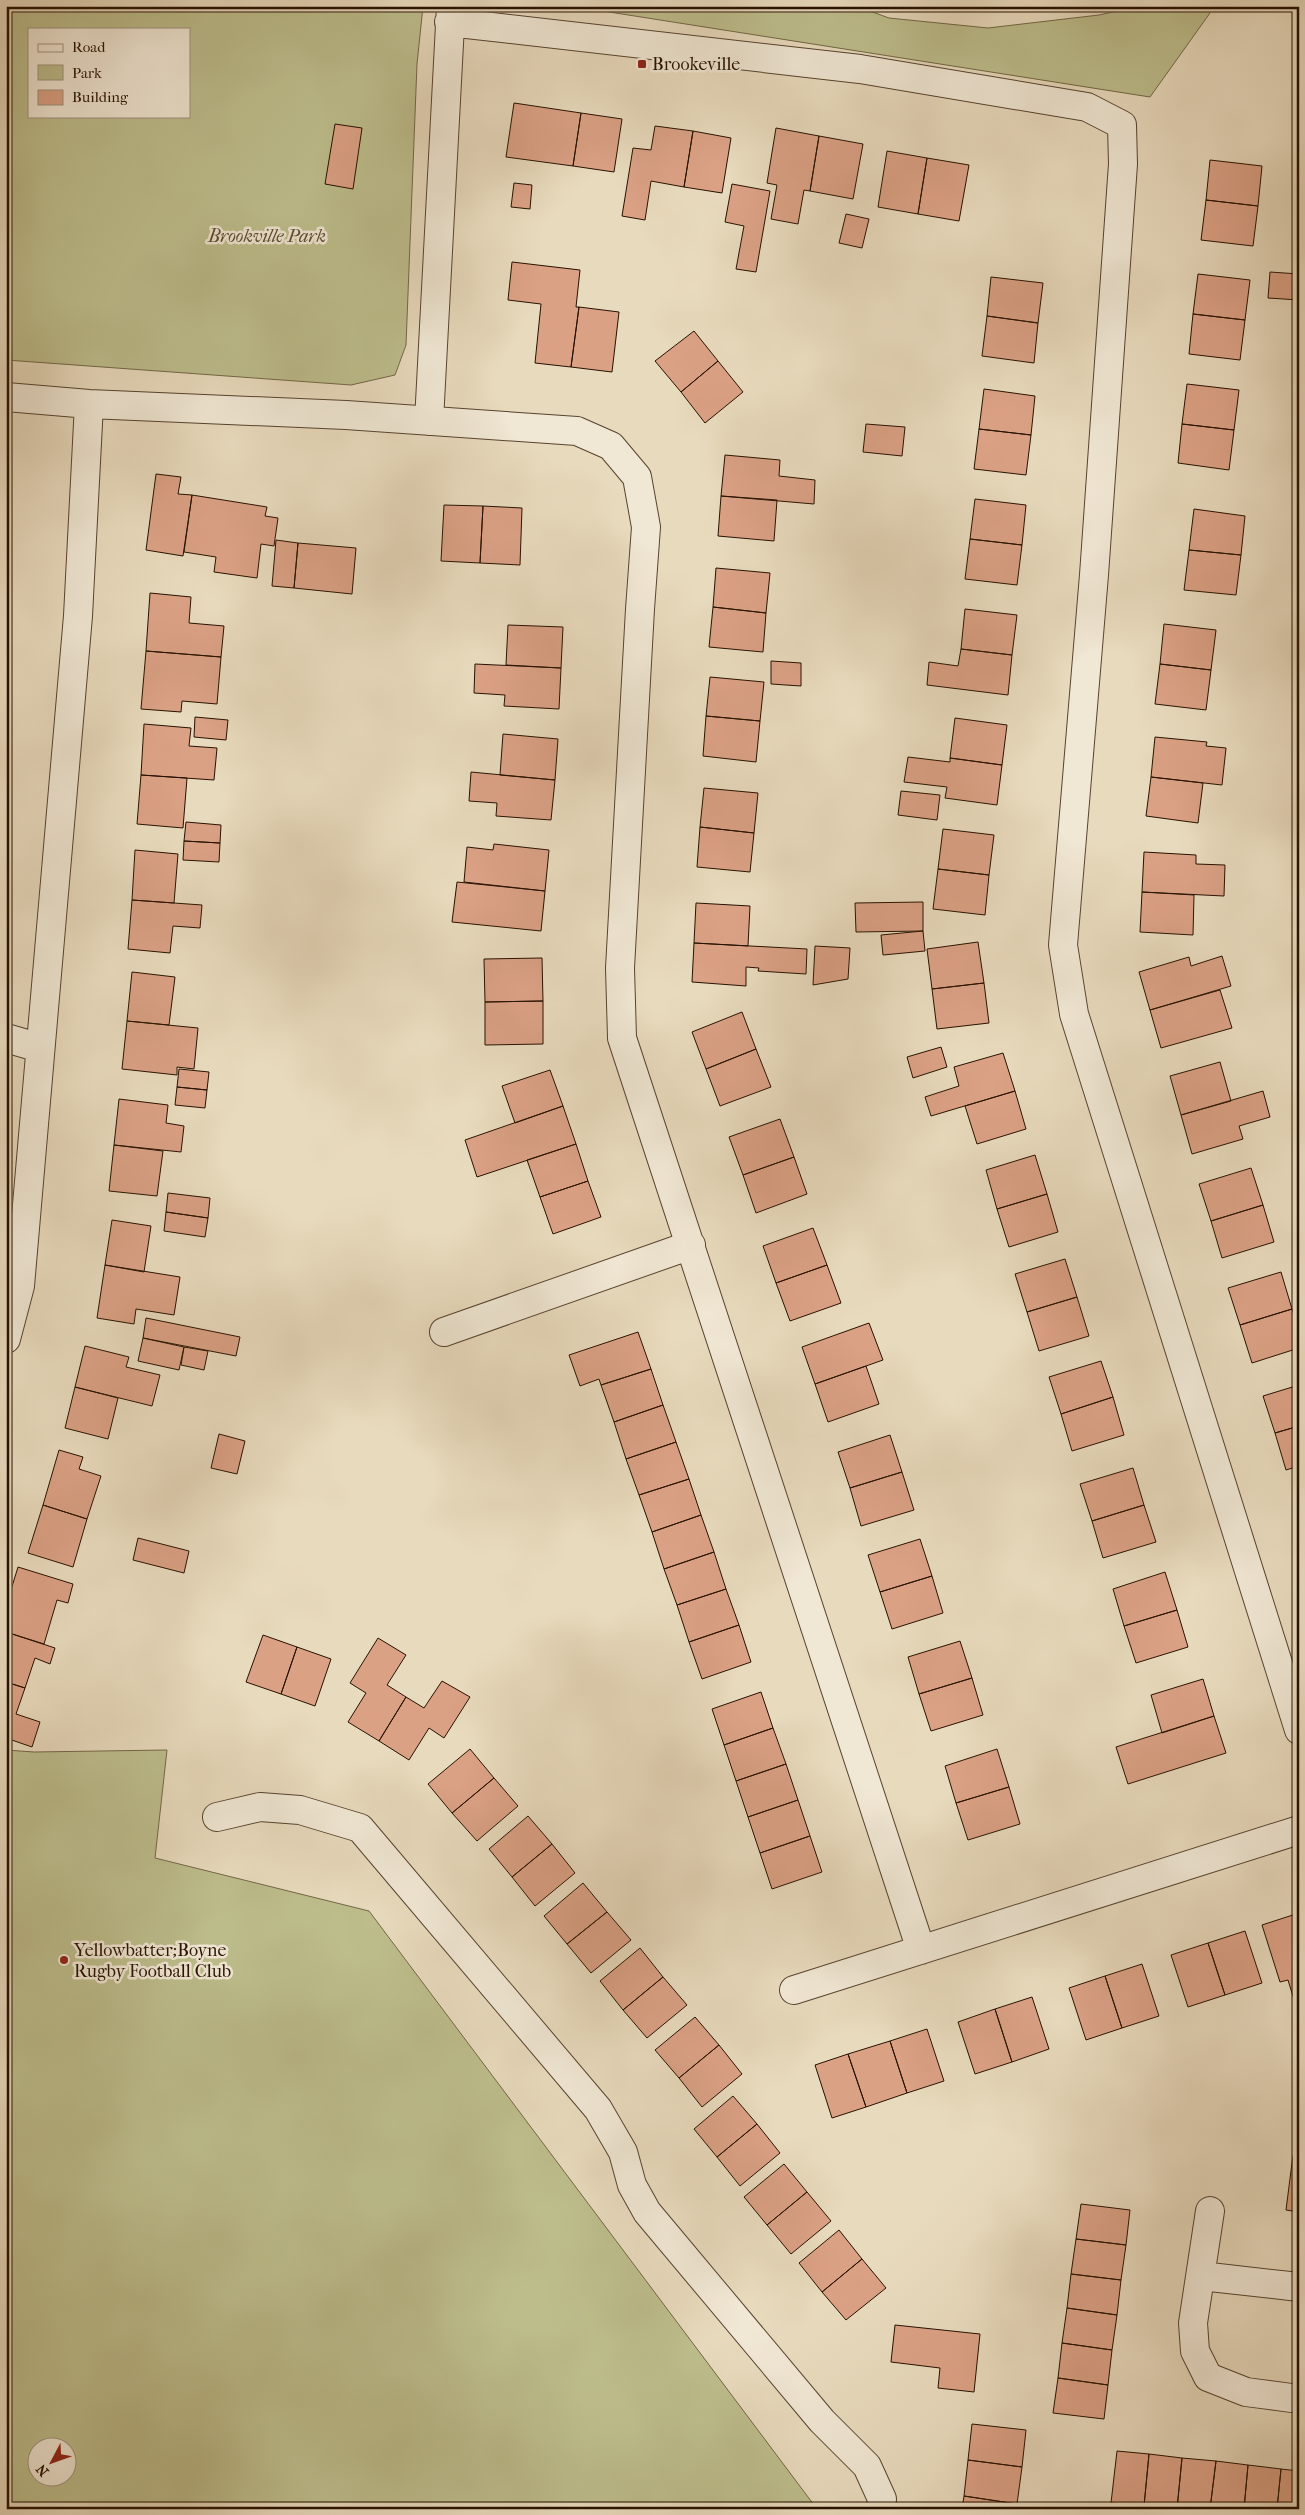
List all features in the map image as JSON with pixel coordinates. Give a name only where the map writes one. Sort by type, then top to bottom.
[{"type":"street","points":[[430,421],[450,14],[860,69],[1086,107],[1122,126],[1123,164],[1095,566],[1063,945],[1074,1014],[1299,1730]]},
{"type":"street","points":[[6,397],[89,404],[430,421],[576,431],[611,446],[637,477],[646,528],[639,619],[620,968],[622,1038],[921,1950]]},
{"type":"street","points":[[6,1339],[40,1048],[78,616],[89,404]]},
{"type":"street","points":[[6,1038],[40,1048]]},
{"type":"street","points":[[444,1332],[691,1245]]},
{"type":"street","points":[[217,1817],[260,1807],[300,1810],[360,1828],[598,2109],[622,2152],[632,2185],[646,2212],[822,2421],[867,2466],[882,2498],[881,2509]]},
{"type":"street","points":[[794,1990],[1299,1830]]},
{"type":"street","points":[[1210,2211],[1194,2323],[1195,2351],[1208,2377],[1246,2392],[1299,2399]]},
{"type":"street","points":[[1200,2276],[1299,2288]]},
{"type":"green space","name":"Brookville Park","points":[[6,6],[423,6],[417,64],[406,345],[395,375],[351,385],[6,360]]},
{"type":"green space","points":[[571,6],[856,6],[889,18],[988,28],[1099,15],[1141,6],[1215,6],[1150,97]]},
{"type":"green space","points":[[6,1750],[34,1752],[167,1750],[155,1858],[369,1911],[814,2505],[814,2509],[6,2509]]},
{"type":"building","points":[[1299,23],[1299,37],[1294,25]]},
{"type":"building","points":[[514,103],[581,113],[573,166],[506,157]]},
{"type":"building","points":[[581,113],[622,119],[614,172],[573,166]]},
{"type":"building","points":[[335,124],[362,128],[353,189],[325,184]]},
{"type":"building","points":[[655,126],[693,131],[684,187],[651,181],[645,220],[622,216],[633,148],[651,150]]},
{"type":"building","points":[[776,128],[819,136],[810,191],[804,190],[798,224],[771,219],[777,185],[767,183]]},
{"type":"building","points":[[693,131],[731,138],[722,193],[684,187]]},
{"type":"building","points":[[819,136],[863,144],[853,199],[810,191]]},
{"type":"building","points":[[887,151],[927,158],[918,214],[878,207]]},
{"type":"building","points":[[927,158],[969,165],[959,221],[918,214]]},
{"type":"building","points":[[1210,160],[1262,166],[1258,206],[1206,200]]},
{"type":"building","points":[[514,183],[532,185],[530,209],[511,207]]},
{"type":"building","points":[[732,184],[770,191],[756,272],[736,269],[744,226],[725,222]]},
{"type":"building","points":[[1206,200],[1258,206],[1253,246],[1201,240]]},
{"type":"building","points":[[846,214],[869,219],[862,248],[839,243]]},
{"type":"building","points":[[512,262],[580,270],[576,307],[579,307],[571,367],[535,363],[541,304],[508,300]]},
{"type":"building","points":[[1270,272],[1299,274],[1299,300],[1268,298]]},
{"type":"building","points":[[1198,274],[1250,280],[1245,320],[1193,314]]},
{"type":"building","points":[[991,277],[1043,283],[1038,323],[987,316]]},
{"type":"building","points":[[579,307],[619,312],[612,372],[571,367]]},
{"type":"building","points":[[1193,314],[1245,320],[1240,360],[1189,354]]},
{"type":"building","points":[[987,316],[1038,323],[1034,363],[982,356]]},
{"type":"building","points":[[694,331],[718,361],[681,392],[655,361]]},
{"type":"building","points":[[718,361],[743,392],[705,423],[681,392]]},
{"type":"building","points":[[1187,384],[1239,390],[1234,430],[1182,424]]},
{"type":"building","points":[[984,389],[1035,396],[1031,435],[979,429]]},
{"type":"building","points":[[866,424],[905,427],[902,456],[863,452]]},
{"type":"building","points":[[1182,424],[1234,430],[1229,470],[1178,463]]},
{"type":"building","points":[[979,429],[1031,435],[1026,475],[974,469]]},
{"type":"building","points":[[725,455],[780,460],[779,476],[815,480],[814,504],[721,496]]},
{"type":"building","points":[[156,474],[181,477],[178,494],[192,495],[183,556],[146,550]]},
{"type":"building","points":[[192,495],[267,507],[265,516],[278,518],[274,546],[261,544],[257,578],[214,572],[216,557],[184,552]]},
{"type":"building","points":[[721,496],[777,500],[774,541],[718,536]]},
{"type":"building","points":[[975,499],[1026,505],[1022,545],[970,539]]},
{"type":"building","points":[[444,505],[483,506],[480,563],[441,561]]},
{"type":"building","points":[[483,506],[522,508],[520,565],[480,563]]},
{"type":"building","points":[[1194,509],[1245,516],[1241,555],[1189,550]]},
{"type":"building","points":[[970,539],[1022,545],[1017,585],[965,579]]},
{"type":"building","points":[[276,540],[298,543],[294,588],[272,586]]},
{"type":"building","points":[[298,543],[356,548],[352,594],[294,588]]},
{"type":"building","points":[[1189,550],[1241,555],[1236,595],[1184,590]]},
{"type":"building","points":[[716,568],[770,573],[766,613],[713,607]]},
{"type":"building","points":[[150,593],[191,597],[189,623],[224,626],[221,657],[146,651]]},
{"type":"building","points":[[713,607],[766,613],[763,652],[709,647]]},
{"type":"building","points":[[965,609],[1017,615],[1012,655],[961,649]]},
{"type":"building","points":[[1164,624],[1216,630],[1211,670],[1160,664]]},
{"type":"building","points":[[508,625],[563,627],[561,668],[506,665]]},
{"type":"building","points":[[961,649],[1012,655],[1008,695],[927,685],[929,662],[958,666]]},
{"type":"building","points":[[146,651],[221,657],[217,704],[182,701],[181,712],[141,709]]},
{"type":"building","points":[[771,661],[801,663],[801,686],[771,684]]},
{"type":"building","points":[[475,664],[561,668],[559,709],[504,706],[505,695],[474,693]]},
{"type":"building","points":[[1160,664],[1211,670],[1206,710],[1155,704]]},
{"type":"building","points":[[710,677],[764,682],[760,721],[706,716]]},
{"type":"building","points":[[706,716],[760,721],[756,762],[703,756]]},
{"type":"building","points":[[195,717],[228,720],[226,740],[194,737]]},
{"type":"building","points":[[955,718],[1007,725],[1002,765],[950,758]]},
{"type":"building","points":[[144,724],[191,728],[189,746],[217,748],[214,780],[141,775]]},
{"type":"building","points":[[503,734],[558,739],[555,780],[500,775]]},
{"type":"building","points":[[1155,737],[1207,742],[1206,746],[1226,748],[1222,785],[1151,777]]},
{"type":"building","points":[[908,757],[950,762],[950,758],[1002,765],[997,805],[945,798],[947,787],[904,782]]},
{"type":"building","points":[[471,772],[555,780],[551,820],[496,816],[497,803],[469,801]]},
{"type":"building","points":[[141,775],[187,778],[183,828],[137,824]]},
{"type":"building","points":[[1151,777],[1203,783],[1198,823],[1146,816]]},
{"type":"building","points":[[704,788],[758,793],[754,833],[700,827]]},
{"type":"building","points":[[901,791],[940,795],[937,820],[898,815]]},
{"type":"building","points":[[186,822],[221,825],[220,843],[184,841]]},
{"type":"building","points":[[700,827],[754,833],[750,872],[697,867]]},
{"type":"building","points":[[943,829],[994,835],[989,875],[938,869]]},
{"type":"building","points":[[184,841],[220,843],[219,862],[183,860]]},
{"type":"building","points":[[494,844],[549,850],[545,891],[464,882],[467,847],[493,850]]},
{"type":"building","points":[[135,850],[178,854],[174,903],[132,900]]},
{"type":"building","points":[[1144,852],[1196,855],[1196,864],[1225,865],[1224,896],[1142,892]]},
{"type":"building","points":[[938,869],[989,875],[985,915],[933,909]]},
{"type":"building","points":[[457,882],[545,891],[541,931],[452,922]]},
{"type":"building","points":[[1142,892],[1194,895],[1193,935],[1140,932]]},
{"type":"building","points":[[132,900],[202,905],[200,928],[173,926],[170,953],[128,949]]},
{"type":"building","points":[[923,902],[923,931],[856,932],[855,903]]},
{"type":"building","points":[[696,903],[750,906],[748,946],[694,943]]},
{"type":"building","points":[[923,931],[925,951],[883,955],[881,935]]},
{"type":"building","points":[[978,942],[984,983],[932,989],[927,949]]},
{"type":"building","points":[[694,943],[807,949],[806,974],[758,971],[759,968],[746,967],[746,986],[692,982]]},
{"type":"building","points":[[815,946],[850,948],[848,979],[813,985]]},
{"type":"building","points":[[1222,956],[1231,986],[1150,1010],[1139,972],[1189,957],[1191,966]]},
{"type":"building","points":[[542,958],[543,1001],[485,1002],[484,959]]},
{"type":"building","points":[[132,972],[175,977],[169,1025],[127,1021]]},
{"type":"building","points":[[984,983],[989,1023],[937,1029],[932,989]]},
{"type":"building","points":[[1220,990],[1232,1028],[1161,1048],[1150,1010]]},
{"type":"building","points":[[543,1001],[543,1044],[485,1045],[485,1002]]},
{"type":"building","points":[[742,1012],[756,1049],[706,1069],[692,1032]]},
{"type":"building","points":[[127,1021],[198,1028],[194,1069],[177,1067],[177,1075],[122,1069]]},
{"type":"building","points":[[941,1047],[947,1067],[913,1078],[907,1057]]},
{"type":"building","points":[[756,1049],[771,1087],[720,1106],[706,1069]]},
{"type":"building","points":[[1003,1053],[1015,1091],[931,1116],[925,1097],[959,1086],[954,1067]]},
{"type":"building","points":[[1220,1062],[1231,1101],[1181,1115],[1170,1076]]},
{"type":"building","points":[[179,1069],[209,1072],[207,1090],[177,1087]]},
{"type":"building","points":[[550,1070],[563,1106],[515,1123],[502,1086]]},
{"type":"building","points":[[177,1087],[207,1090],[205,1108],[175,1105]]},
{"type":"building","points":[[1015,1091],[1026,1129],[977,1144],[965,1106]]},
{"type":"building","points":[[1263,1091],[1270,1117],[1239,1126],[1243,1139],[1192,1154],[1181,1115]]},
{"type":"building","points":[[119,1099],[168,1105],[166,1123],[184,1126],[181,1152],[114,1145]]},
{"type":"building","points":[[563,1106],[576,1144],[477,1177],[465,1140]]},
{"type":"building","points":[[780,1119],[794,1157],[743,1175],[729,1137]]},
{"type":"building","points":[[576,1144],[588,1181],[540,1197],[527,1160]]},
{"type":"building","points":[[114,1145],[163,1151],[157,1196],[109,1191]]},
{"type":"building","points":[[1035,1155],[1047,1194],[997,1209],[986,1170]]},
{"type":"building","points":[[794,1157],[807,1194],[756,1213],[743,1175]]},
{"type":"building","points":[[1251,1168],[1263,1205],[1211,1221],[1199,1184]]},
{"type":"building","points":[[588,1181],[601,1217],[553,1234],[540,1197]]},
{"type":"building","points":[[168,1193],[210,1198],[208,1218],[166,1212]]},
{"type":"building","points":[[1047,1194],[1058,1232],[1009,1247],[997,1209]]},
{"type":"building","points":[[1263,1205],[1274,1242],[1222,1258],[1211,1221]]},
{"type":"building","points":[[166,1212],[208,1218],[205,1237],[164,1231]]},
{"type":"building","points":[[112,1220],[151,1226],[144,1272],[105,1265]]},
{"type":"building","points":[[813,1228],[827,1265],[776,1283],[763,1246]]},
{"type":"building","points":[[1065,1259],[1077,1297],[1027,1312],[1015,1274]]},
{"type":"building","points":[[105,1265],[180,1277],[174,1315],[136,1309],[134,1324],[97,1318]]},
{"type":"building","points":[[827,1265],[841,1303],[790,1321],[776,1283]]},
{"type":"building","points":[[1281,1272],[1292,1309],[1240,1325],[1228,1288]]},
{"type":"building","points":[[1077,1297],[1089,1336],[1039,1351],[1027,1312]]},
{"type":"building","points":[[1292,1309],[1299,1330],[1299,1348],[1252,1363],[1240,1325]]},
{"type":"building","points":[[146,1318],[240,1337],[236,1356],[143,1338]]},
{"type":"building","points":[[869,1323],[883,1360],[815,1384],[802,1347]]},
{"type":"building","points":[[638,1332],[651,1369],[601,1385],[599,1379],[580,1386],[569,1355]]},
{"type":"building","points":[[143,1338],[184,1347],[179,1370],[138,1361]]},
{"type":"building","points":[[85,1346],[129,1357],[126,1367],[160,1375],[152,1406],[75,1387]]},
{"type":"building","points":[[184,1347],[208,1351],[204,1370],[181,1365]]},
{"type":"building","points":[[1101,1361],[1113,1397],[1061,1414],[1049,1377]]},
{"type":"building","points":[[866,1366],[879,1404],[828,1422],[815,1384]]},
{"type":"building","points":[[651,1369],[663,1405],[614,1422],[601,1385]]},
{"type":"building","points":[[1299,1385],[1299,1426],[1275,1433],[1263,1396]]},
{"type":"building","points":[[75,1387],[118,1398],[108,1439],[65,1428]]},
{"type":"building","points":[[1113,1397],[1124,1435],[1072,1451],[1061,1414]]},
{"type":"building","points":[[663,1405],[676,1442],[626,1459],[614,1422]]},
{"type":"building","points":[[1299,1426],[1299,1466],[1286,1470],[1275,1433]]},
{"type":"building","points":[[219,1434],[245,1441],[237,1474],[211,1468]]},
{"type":"building","points":[[890,1435],[902,1472],[850,1488],[838,1452]]},
{"type":"building","points":[[676,1442],[689,1479],[639,1495],[626,1459]]},
{"type":"building","points":[[59,1450],[83,1457],[79,1469],[101,1476],[87,1519],[43,1505]]},
{"type":"building","points":[[1133,1468],[1144,1505],[1092,1521],[1080,1484]]},
{"type":"building","points":[[902,1472],[914,1510],[861,1526],[850,1488]]},
{"type":"building","points":[[689,1479],[701,1515],[652,1532],[639,1495]]},
{"type":"building","points":[[43,1505],[87,1519],[73,1567],[28,1553]]},
{"type":"building","points":[[1144,1505],[1156,1542],[1103,1558],[1092,1521]]},
{"type":"building","points":[[701,1515],[714,1552],[664,1569],[652,1532]]},
{"type":"building","points":[[138,1538],[189,1551],[184,1573],[133,1560]]},
{"type":"building","points":[[920,1539],[932,1576],[880,1592],[868,1555]]},
{"type":"building","points":[[714,1552],[726,1589],[677,1605],[664,1569]]},
{"type":"building","points":[[18,1567],[73,1584],[68,1603],[57,1600],[44,1644],[6,1632],[6,1606]]},
{"type":"building","points":[[1165,1572],[1177,1610],[1124,1626],[1113,1589]]},
{"type":"building","points":[[932,1576],[943,1613],[892,1629],[880,1592]]},
{"type":"building","points":[[726,1589],[739,1625],[689,1642],[677,1605]]},
{"type":"building","points":[[1177,1610],[1188,1647],[1136,1663],[1124,1626]]},
{"type":"building","points":[[739,1625],[751,1662],[702,1679],[689,1642]]},
{"type":"building","points":[[6,1632],[55,1648],[50,1664],[35,1658],[25,1688],[6,1682]]},
{"type":"building","points":[[263,1635],[297,1647],[281,1694],[246,1682]]},
{"type":"building","points":[[378,1638],[406,1655],[387,1685],[406,1697],[379,1741],[348,1722],[366,1693],[350,1683]]},
{"type":"building","points":[[960,1641],[972,1678],[919,1694],[908,1657]]},
{"type":"building","points":[[297,1647],[331,1659],[315,1706],[281,1694]]},
{"type":"building","points":[[972,1678],[983,1715],[931,1731],[919,1694]]},
{"type":"building","points":[[1203,1679],[1214,1716],[1162,1733],[1151,1695]]},
{"type":"building","points":[[442,1681],[470,1697],[444,1738],[429,1728],[409,1760],[379,1741],[406,1697],[424,1708]]},
{"type":"building","points":[[6,1682],[25,1688],[16,1714],[40,1722],[32,1747],[6,1738]]},
{"type":"building","points":[[761,1692],[773,1728],[724,1745],[712,1709]]},
{"type":"building","points":[[1214,1716],[1226,1753],[1128,1784],[1116,1747]]},
{"type":"building","points":[[773,1728],[786,1764],[736,1781],[724,1745]]},
{"type":"building","points":[[470,1749],[494,1778],[452,1813],[428,1784]]},
{"type":"building","points":[[997,1749],[1009,1787],[956,1803],[945,1766]]},
{"type":"building","points":[[786,1764],[798,1800],[748,1817],[736,1781]]},
{"type":"building","points":[[494,1778],[518,1806],[477,1841],[452,1813]]},
{"type":"building","points":[[1009,1787],[1020,1824],[968,1840],[956,1803]]},
{"type":"building","points":[[798,1800],[810,1836],[760,1853],[748,1817]]},
{"type":"building","points":[[528,1816],[552,1844],[512,1877],[489,1849]]},
{"type":"building","points":[[810,1836],[822,1872],[772,1889],[760,1853]]},
{"type":"building","points":[[552,1844],[575,1873],[535,1906],[512,1877]]},
{"type":"building","points":[[583,1883],[607,1912],[567,1944],[544,1916]]},
{"type":"building","points":[[607,1912],[631,1940],[591,1973],[567,1944]]},
{"type":"building","points":[[1299,1913],[1298,2013],[1288,1980],[1280,1982],[1262,1925]]},
{"type":"building","points":[[1245,1931],[1262,1983],[1225,1995],[1208,1943]]},
{"type":"building","points":[[1208,1943],[1225,1995],[1188,2007],[1171,1955]]},
{"type":"building","points":[[640,1948],[663,1977],[623,2010],[600,1981]]},
{"type":"building","points":[[1142,1964],[1159,2016],[1122,2028],[1105,1976]]},
{"type":"building","points":[[1105,1976],[1122,2028],[1086,2040],[1069,1988]]},
{"type":"building","points":[[663,1977],[687,2005],[647,2038],[623,2010]]},
{"type":"building","points":[[1032,1997],[1049,2049],[1012,2062],[995,2009]]},
{"type":"building","points":[[995,2009],[1012,2062],[975,2074],[958,2022]]},
{"type":"building","points":[[695,2017],[719,2045],[679,2078],[655,2050]]},
{"type":"building","points":[[927,2029],[944,2081],[907,2093],[890,2041]]},
{"type":"building","points":[[890,2041],[907,2093],[866,2107],[848,2054]]},
{"type":"building","points":[[719,2045],[742,2074],[702,2107],[679,2078]]},
{"type":"building","points":[[848,2054],[866,2107],[832,2118],[815,2065]]},
{"type":"building","points":[[733,2096],[757,2124],[717,2157],[694,2129]]},
{"type":"building","points":[[757,2124],[780,2153],[740,2186],[717,2157]]},
{"type":"building","points":[[1293,2155],[1299,2156],[1299,2212],[1286,2210]]},
{"type":"building","points":[[784,2164],[807,2192],[767,2225],[744,2197]]},
{"type":"building","points":[[807,2192],[831,2221],[791,2254],[767,2225]]},
{"type":"building","points":[[1081,2204],[1130,2210],[1126,2245],[1076,2239]]},
{"type":"building","points":[[839,2230],[862,2259],[822,2292],[799,2263]]},
{"type":"building","points":[[1076,2239],[1126,2245],[1121,2280],[1071,2274]]},
{"type":"building","points":[[862,2259],[886,2288],[846,2320],[822,2292]]},
{"type":"building","points":[[1071,2274],[1121,2280],[1117,2315],[1067,2308]]},
{"type":"building","points":[[1067,2308],[1117,2315],[1112,2350],[1062,2343]]},
{"type":"building","points":[[895,2325],[980,2334],[974,2392],[938,2388],[940,2368],[891,2362]]},
{"type":"building","points":[[1062,2343],[1112,2350],[1108,2385],[1058,2378]]},
{"type":"building","points":[[1058,2378],[1108,2385],[1104,2419],[1053,2413]]},
{"type":"building","points":[[972,2424],[1026,2430],[1022,2467],[968,2460]]},
{"type":"building","points":[[1117,2451],[1149,2454],[1144,2506],[1111,2503]]},
{"type":"building","points":[[1149,2454],[1182,2458],[1177,2509],[1144,2506]]},
{"type":"building","points":[[1182,2458],[1216,2461],[1210,2509],[1177,2509]]},
{"type":"building","points":[[968,2460],[1022,2467],[1017,2504],[964,2496]]},
{"type":"building","points":[[1216,2461],[1248,2465],[1244,2509],[1210,2509]]},
{"type":"building","points":[[1248,2465],[1281,2469],[1277,2509],[1244,2509]]},
{"type":"building","points":[[1281,2469],[1299,2471],[1299,2509],[1277,2509]]},
{"type":"building","points":[[964,2496],[1017,2504],[1016,2509],[962,2509]]},
{"type":"place","name":"Brookeville","points":[[642,64]]},
{"type":"place","name":"Yellowbatter;Boyne Rugby Football Club","points":[[64,1960]]}]
